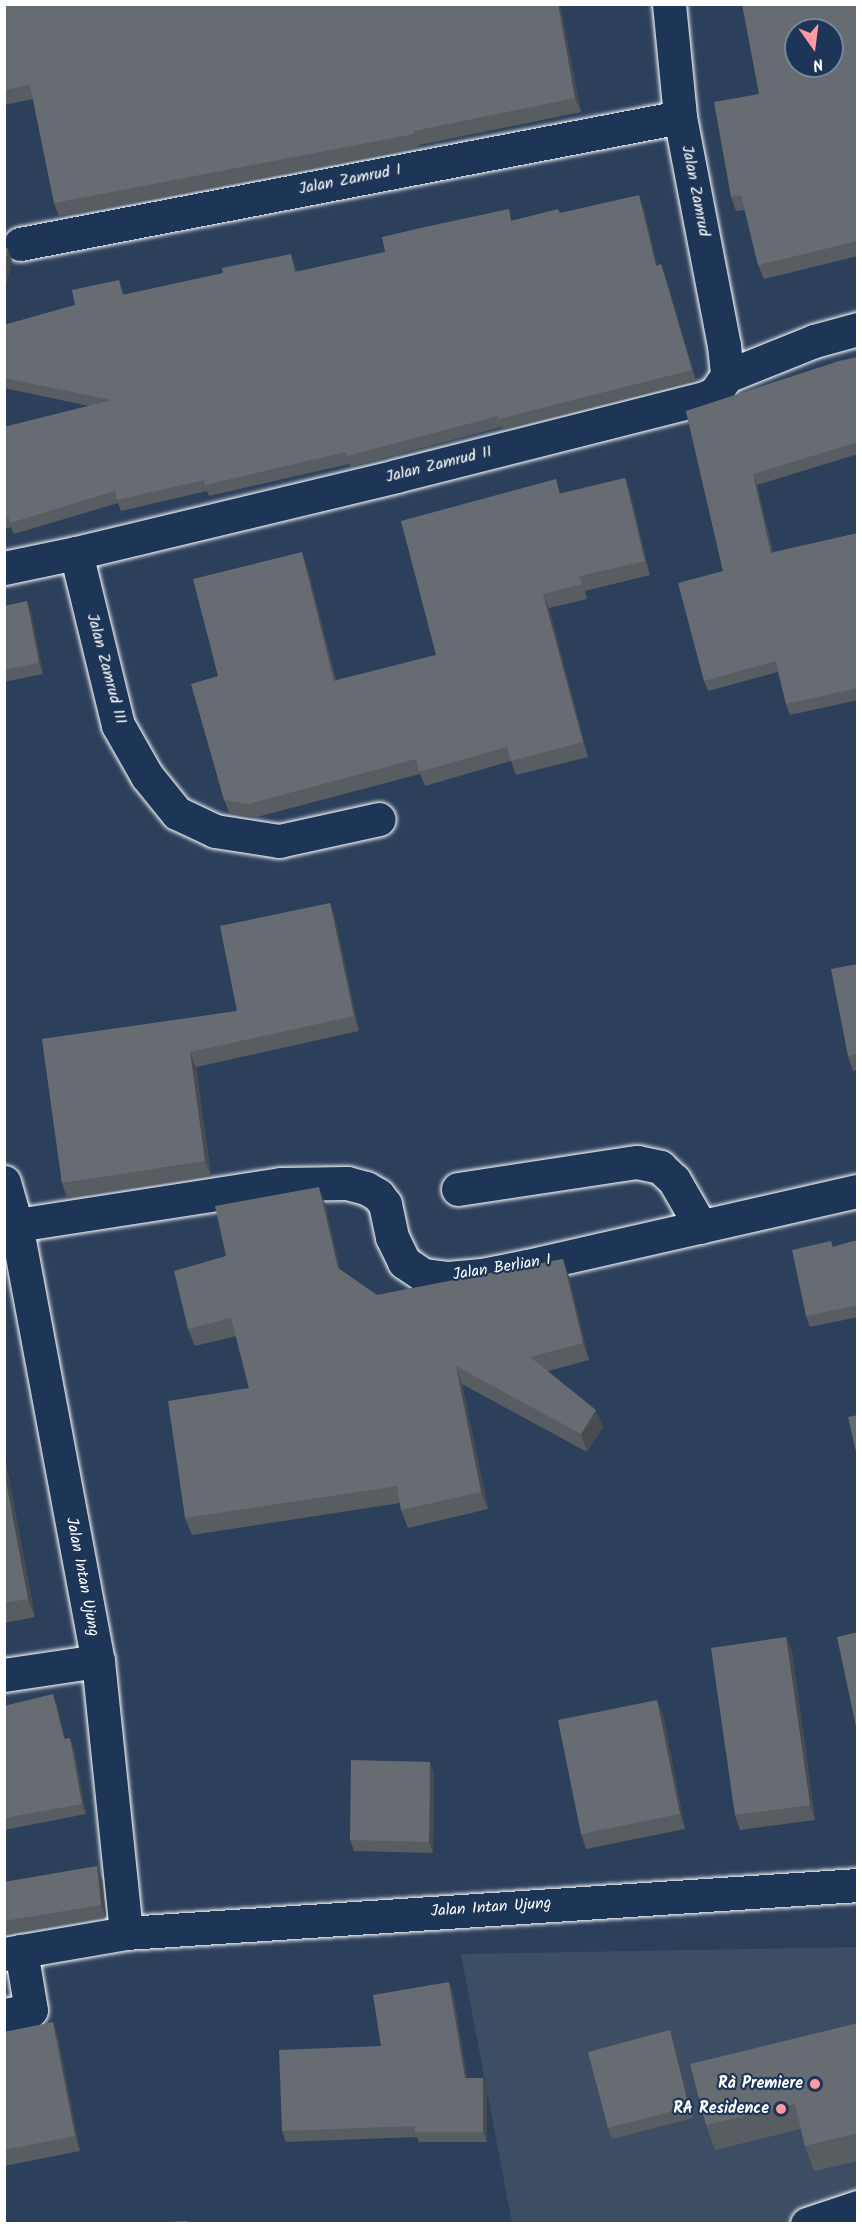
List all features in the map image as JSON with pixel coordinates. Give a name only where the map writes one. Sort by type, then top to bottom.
[{"type":"street","name":"Jalan Zamrud","points":[[669,4],[680,117],[724,345],[727,376]]},
{"type":"street","name":"Jalan Zamrud I","points":[[20,244],[680,117]]},
{"type":"street","name":"Jalan Zamrud II","points":[[4,568],[76,553],[705,398],[715,393],[727,376],[814,340],[858,329]]},
{"type":"street","name":"Jalan Zamrud III","points":[[76,553],[118,725],[147,776],[177,813],[214,831],[279,841],[379,819]]},
{"type":"street","points":[[458,1189],[637,1162],[660,1167],[674,1180],[701,1227]]},
{"type":"street","name":"Jalan Intan Ujung","points":[[4,1182],[10,1226],[98,1661],[126,1933]]},
{"type":"street","name":"Jalan Berlian I","points":[[10,1226],[281,1184],[347,1183],[366,1188],[378,1195],[385,1204],[392,1237],[404,1263],[423,1275],[448,1278],[505,1270],[858,1191]]},
{"type":"street","points":[[4,1675],[98,1661]]},
{"type":"street","name":"Jalan Intan Ujung","points":[[13,1952],[126,1933],[858,1886]]},
{"type":"street","points":[[4,2015],[31,2010],[13,1952]]},
{"type":"street","points":[[807,2223],[858,2207]]},
{"type":"shaded area","points":[[857,1947],[857,2223],[512,2223],[461,1954]]},
{"type":"building","points":[[4,4],[558,4],[575,98],[414,131],[414,134],[54,203],[30,85],[4,90]]},
{"type":"building","points":[[742,4],[858,4],[858,241],[758,265],[741,195],[731,197],[714,102],[759,94]]},
{"type":"building","points":[[639,195],[656,266],[661,264],[692,370],[498,419],[498,416],[347,456],[346,452],[205,485],[204,480],[117,500],[115,491],[10,523],[8,516],[4,517],[4,427],[112,400],[4,378],[4,325],[75,305],[72,290],[119,280],[122,295],[223,273],[222,268],[291,254],[295,272],[385,252],[382,237],[425,227],[509,209],[511,221],[558,209],[560,213]]},
{"type":"building","points":[[4,247],[8,249],[4,265]]},
{"type":"building","points":[[858,357],[858,442],[753,474],[771,553],[858,533],[858,688],[786,704],[776,661],[704,681],[678,583],[723,571],[686,411],[839,361]]},
{"type":"building","points":[[625,478],[645,561],[580,576],[582,584],[543,594],[583,742],[511,761],[507,747],[419,772],[416,759],[248,804],[224,800],[191,684],[218,676],[193,579],[302,552],[334,681],[436,655],[401,521],[556,479],[560,494]]},
{"type":"building","points":[[27,601],[39,663],[4,670],[4,606]]},
{"type":"building","points":[[330,903],[354,1016],[190,1052],[205,1161],[62,1183],[42,1039],[237,1011],[220,926]]},
{"type":"building","points":[[858,964],[858,1054],[848,1056],[831,969]]},
{"type":"building","points":[[319,1187],[338,1268],[377,1295],[563,1259],[583,1343],[530,1357],[596,1410],[581,1434],[456,1366],[481,1492],[401,1510],[397,1486],[185,1518],[168,1401],[249,1388],[231,1318],[188,1329],[174,1271],[226,1256],[215,1206]]},
{"type":"building","points":[[858,1240],[858,1305],[806,1316],[792,1250],[831,1241],[832,1247]]},
{"type":"building","points":[[858,1415],[858,1461],[848,1417]]},
{"type":"building","points":[[4,1471],[28,1599],[4,1603]]},
{"type":"building","points":[[858,1632],[858,1736],[837,1637]]},
{"type":"building","points":[[786,1637],[810,1805],[735,1815],[711,1648]]},
{"type":"building","points":[[53,1694],[64,1739],[70,1738],[82,1804],[4,1818],[4,1706]]},
{"type":"building","points":[[657,1700],[680,1814],[581,1834],[558,1720]]},
{"type":"building","points":[[351,1760],[430,1762],[429,1842],[350,1840]]},
{"type":"building","points":[[97,1866],[101,1905],[4,1921],[4,1882]]},
{"type":"building","points":[[449,1982],[465,2078],[483,2078],[483,2132],[415,2132],[415,2126],[282,2131],[279,2050],[381,2046],[373,1995]]},
{"type":"building","points":[[53,2022],[75,2136],[4,2150],[4,2032]]},
{"type":"building","name":"RA Residence","points":[[858,2023],[858,2133],[805,2146],[795,2104],[706,2125],[690,2064]]},
{"type":"building","points":[[670,2030],[689,2107],[608,2128],[588,2052]]},
{"type":"building","points":[[187,2221],[187,2223],[147,2223]]},
{"type":"place","name":"Rà Premiere","points":[[815,2084]]},
{"type":"place","name":"RA Residence","points":[[781,2109]]}]
